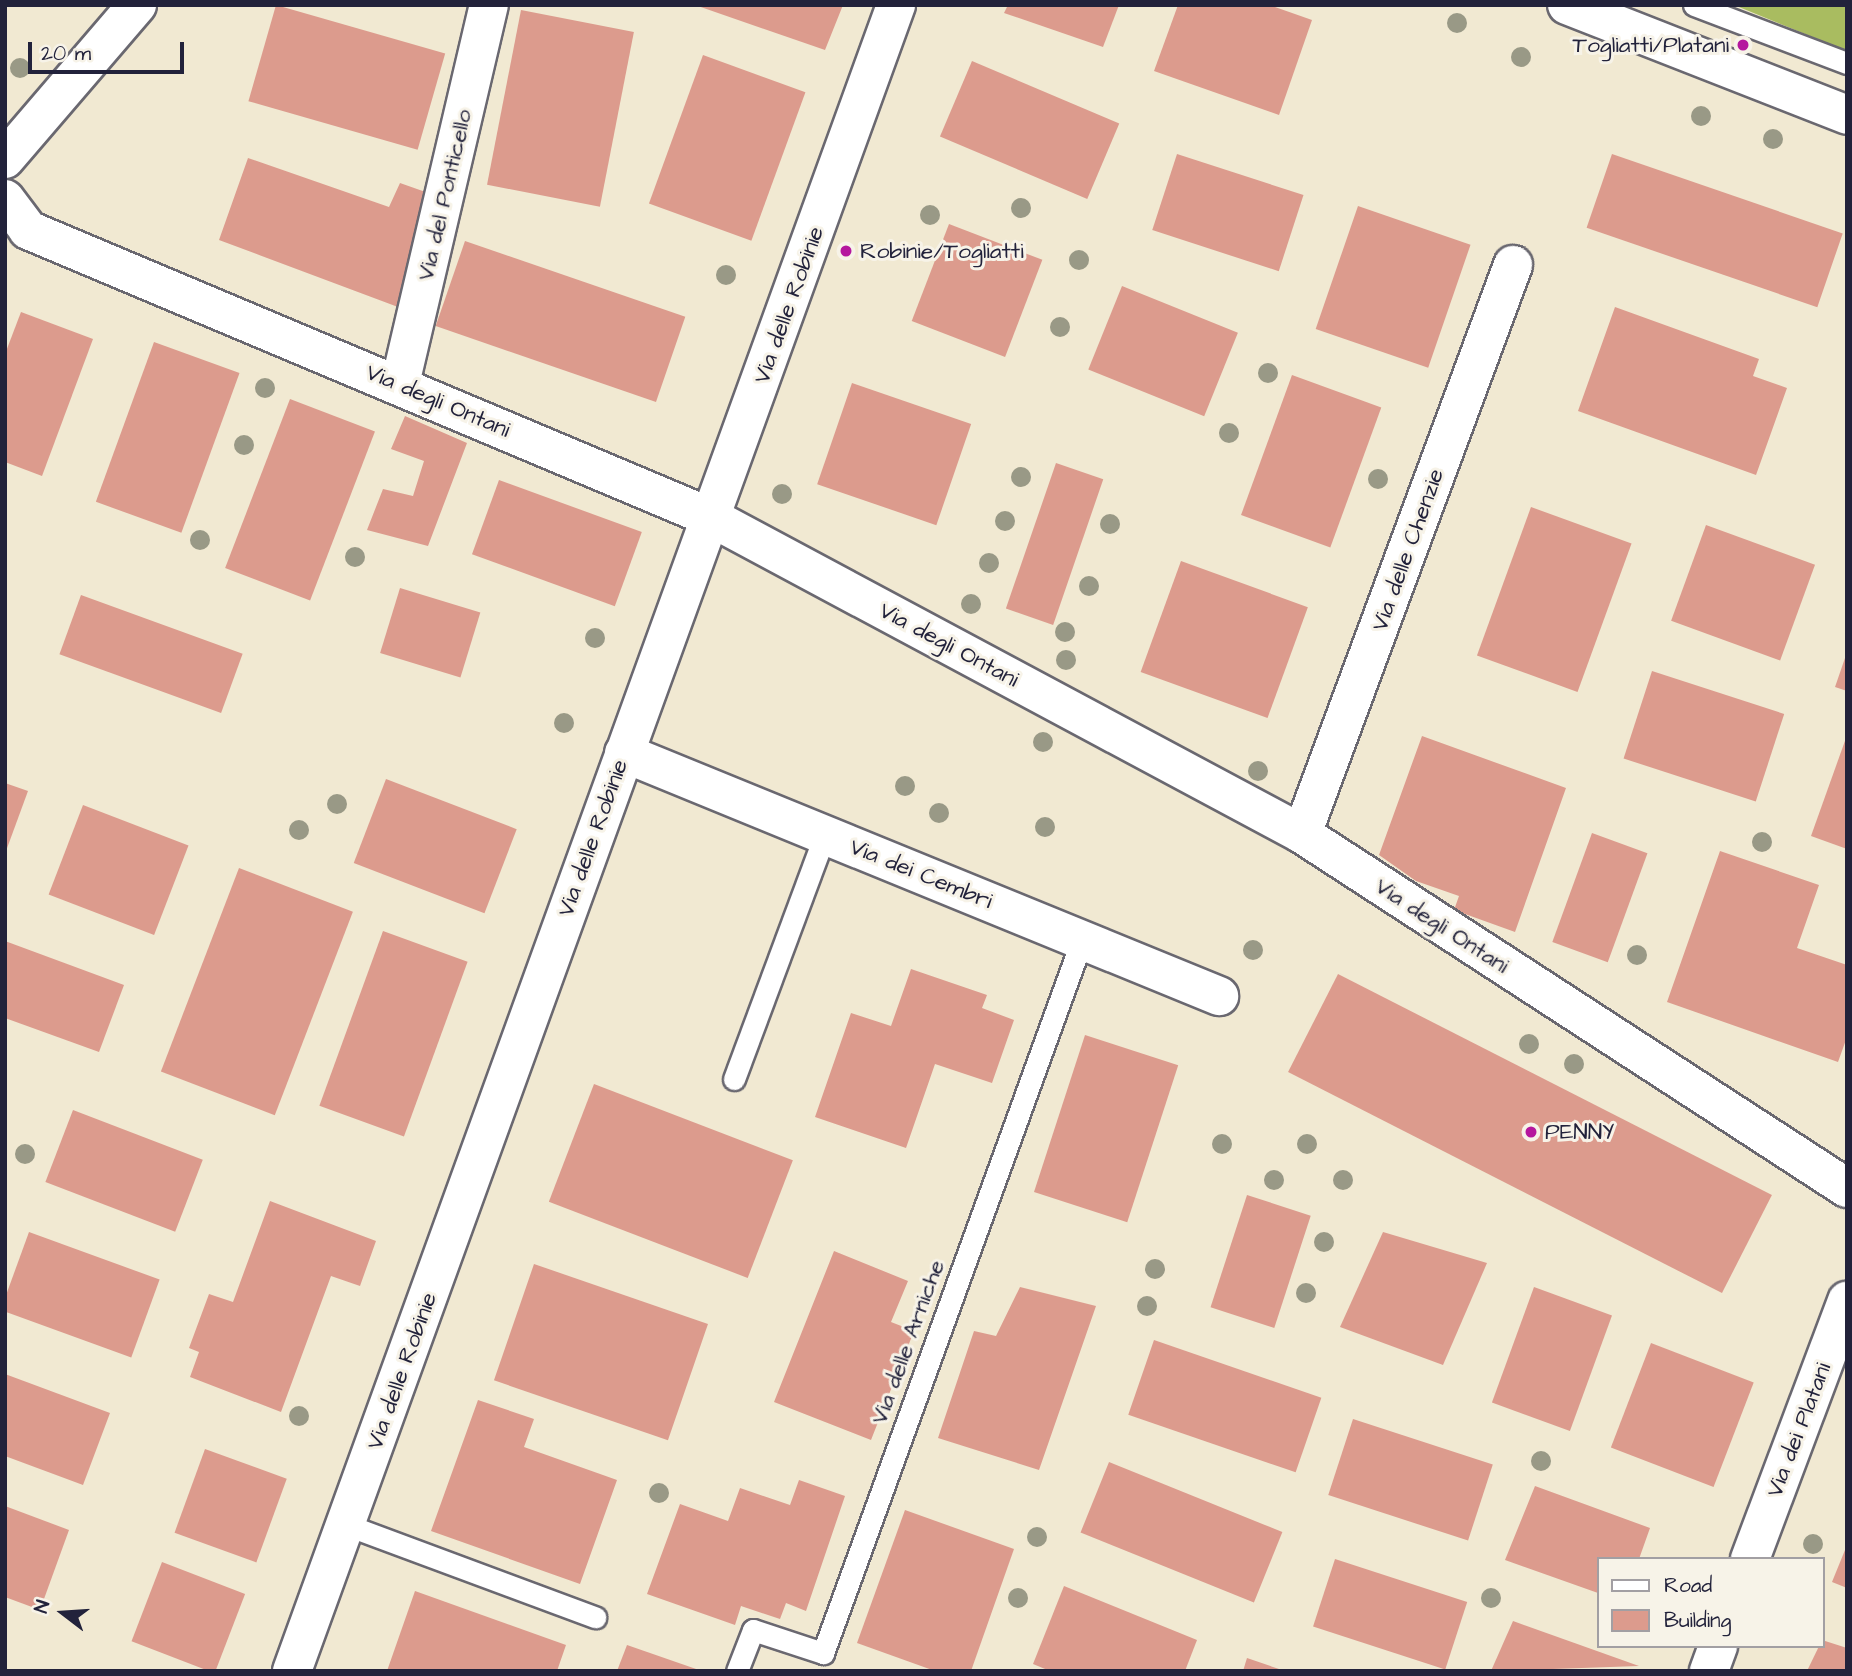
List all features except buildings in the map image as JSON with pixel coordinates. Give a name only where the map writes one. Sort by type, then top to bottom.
[{"type":"street","points":[[5,159],[137,5]]},
{"type":"street","name":"Via del Ponticello","points":[[400,384],[489,5]]},
{"type":"street","name":"Via delle Robinie","points":[[292,1671],[897,5]]},
{"type":"street","points":[[1567,5],[1847,115]]},
{"type":"street","name":"Via degli Ontani","points":[[5,200],[28,230],[400,384],[712,518],[1302,834],[1847,1188]]},
{"type":"street","name":"Via delle Chenzie","points":[[1302,834],[1513,265]]},
{"type":"street","name":"Via dei Cembri","points":[[624,753],[1219,996]]},
{"type":"street","name":"Via dei Platani","points":[[1751,1557],[1847,1301]]},
{"type":"street","points":[[1709,1671],[1717,1648]]},
{"type":"lane","points":[[1694,5],[1847,63]]},
{"type":"lane","points":[[734,1079],[825,834]]},
{"type":"lane","name":"Via delle Arniche","points":[[737,1671],[753,1630],[823,1653],[1082,940]]},
{"type":"lane","points":[[347,1525],[595,1617]]},
{"type":"green space","points":[[1734,5],[1847,5],[1847,51]]},
{"type":"place","name":"Togliatti/Platani","points":[[1743,45]]},
{"type":"place","name":"Robinie/Togliatti","points":[[846,251]]},
{"type":"place","name":"PENNY","points":[[1531,1132]]}]
